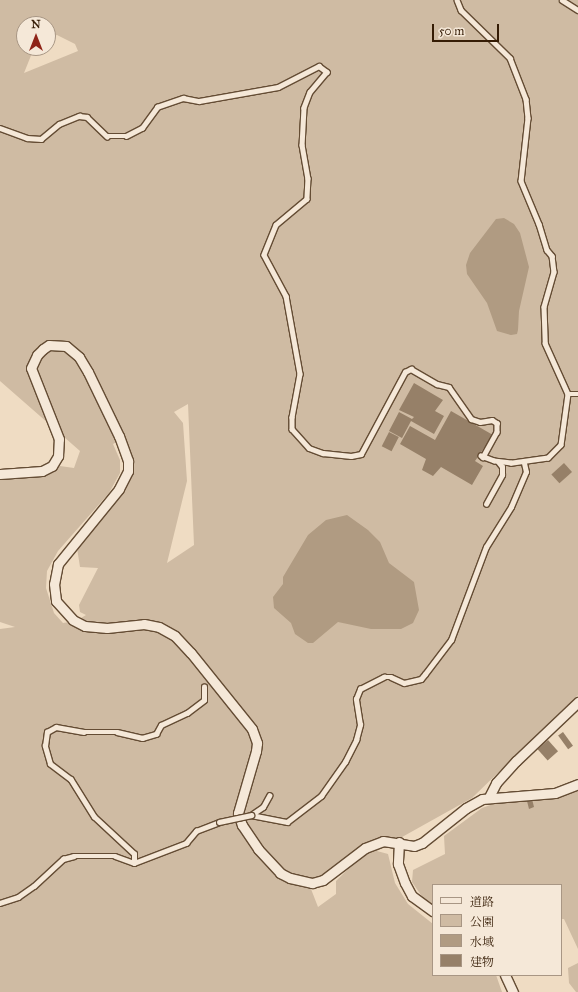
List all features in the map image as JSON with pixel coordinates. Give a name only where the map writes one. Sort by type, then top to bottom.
[{"type":"street","points":[[0,474],[42,471],[52,466],[58,456],[59,439],[31,368],[37,355],[49,345],[66,346],[79,357],[88,372],[119,436],[128,460],[128,471],[119,489],[58,564],[54,594],[62,609],[73,620],[95,628],[144,624],[159,626],[175,636],[248,721],[257,743],[238,813],[242,824],[258,849],[280,873],[290,878],[312,883],[323,880],[365,848],[383,841],[399,842],[414,846],[422,843],[474,802],[489,797],[555,793],[578,784]]},
{"type":"street","points":[[489,797],[496,783],[516,761],[578,702]]},
{"type":"street","points":[[399,842],[398,864],[405,882],[412,896],[432,910]]},
{"type":"street","points":[[505,976],[512,992]]},
{"type":"lane","points":[[0,128],[27,138],[41,139],[59,124],[78,116],[87,117],[107,136],[126,136],[142,128],[157,107],[183,98],[199,101],[278,87],[319,66],[327,72],[310,92],[304,108],[302,145],[308,178],[307,200],[276,225],[264,255],[286,296],[300,374],[292,417],[292,429],[310,448],[323,453],[351,456],[361,454],[405,372],[411,369],[437,384],[449,387],[471,419],[480,422],[492,420],[497,423],[497,432],[482,457],[498,462],[524,463],[548,458],[561,446],[568,394],[545,344],[544,307],[554,272],[552,256],[546,250],[539,224],[521,181],[528,118],[526,99],[510,58],[491,36],[462,10],[457,0]]},
{"type":"lane","points":[[562,0],[578,10]]},
{"type":"lane","points":[[568,394],[578,394]]},
{"type":"lane","points":[[486,504],[502,475],[502,467],[498,462]]},
{"type":"lane","points":[[251,815],[287,822],[321,796],[345,762],[356,740],[360,725],[356,699],[360,689],[384,677],[391,677],[404,683],[421,679],[425,674],[451,640],[486,547],[511,508],[526,472],[524,463]]},
{"type":"lane","points":[[134,863],[134,854],[94,817],[71,780],[50,764],[45,746],[47,732],[56,727],[84,732],[117,732],[142,738],[156,734],[161,725],[186,713],[204,700],[204,688]]},
{"type":"lane","points":[[0,903],[18,897],[34,886],[63,859],[74,856],[115,856],[134,863],[186,843],[196,831],[219,822],[251,815],[263,807],[269,796]]},
{"type":"green space","points":[[0,0],[578,0],[578,695],[472,798],[377,851],[388,854],[395,883],[408,904],[432,923],[432,976],[496,976],[502,992],[0,992],[0,629],[15,627],[0,622],[0,476],[45,473],[60,466],[74,468],[80,451],[0,381]],"holes":[[[188,404],[194,545],[167,563],[187,481],[183,423],[174,412]],[[124,438],[132,462],[131,475],[126,487],[77,548],[80,567],[98,568],[79,605],[80,612],[86,615],[76,621],[63,623],[54,613],[46,588],[47,571],[58,551],[109,493],[120,473],[120,460],[113,444]],[[350,867],[336,881],[336,894],[318,907],[311,889],[298,886]]]},
{"type":"green space","points":[[578,790],[578,949],[564,919],[562,919],[562,884],[432,884],[432,903],[423,898],[412,882],[413,870],[445,854],[444,836],[482,808],[496,803],[558,798]]},
{"type":"green space","points":[[578,963],[578,992],[576,992],[569,983],[568,968]]},
{"type":"water","points":[[504,218],[514,224],[520,233],[529,267],[519,311],[517,334],[511,335],[497,331],[487,303],[467,274],[466,265],[470,253],[496,219]]},
{"type":"water","points":[[347,515],[368,530],[380,542],[389,563],[414,582],[419,610],[413,623],[401,629],[371,629],[338,622],[313,643],[308,643],[295,634],[291,623],[274,608],[273,597],[283,584],[283,577],[308,535],[326,520]]},
{"type":"building","points":[[414,383],[443,400],[435,411],[444,416],[434,434],[411,421],[402,438],[389,431],[399,412],[412,419],[414,417],[399,410]]},
{"type":"building","points":[[451,411],[493,435],[475,461],[483,466],[472,485],[441,467],[433,476],[422,470],[426,459],[400,444],[410,426],[435,440]]},
{"type":"building","points":[[389,432],[399,437],[392,451],[382,446]]},
{"type":"building","points":[[564,463],[572,472],[559,483],[551,474]]},
{"type":"building","points":[[563,732],[573,746],[568,749],[558,736]]},
{"type":"building","points":[[548,740],[558,751],[548,761],[538,749]]},
{"type":"building","points":[[532,799],[534,807],[529,809],[527,801]]}]
